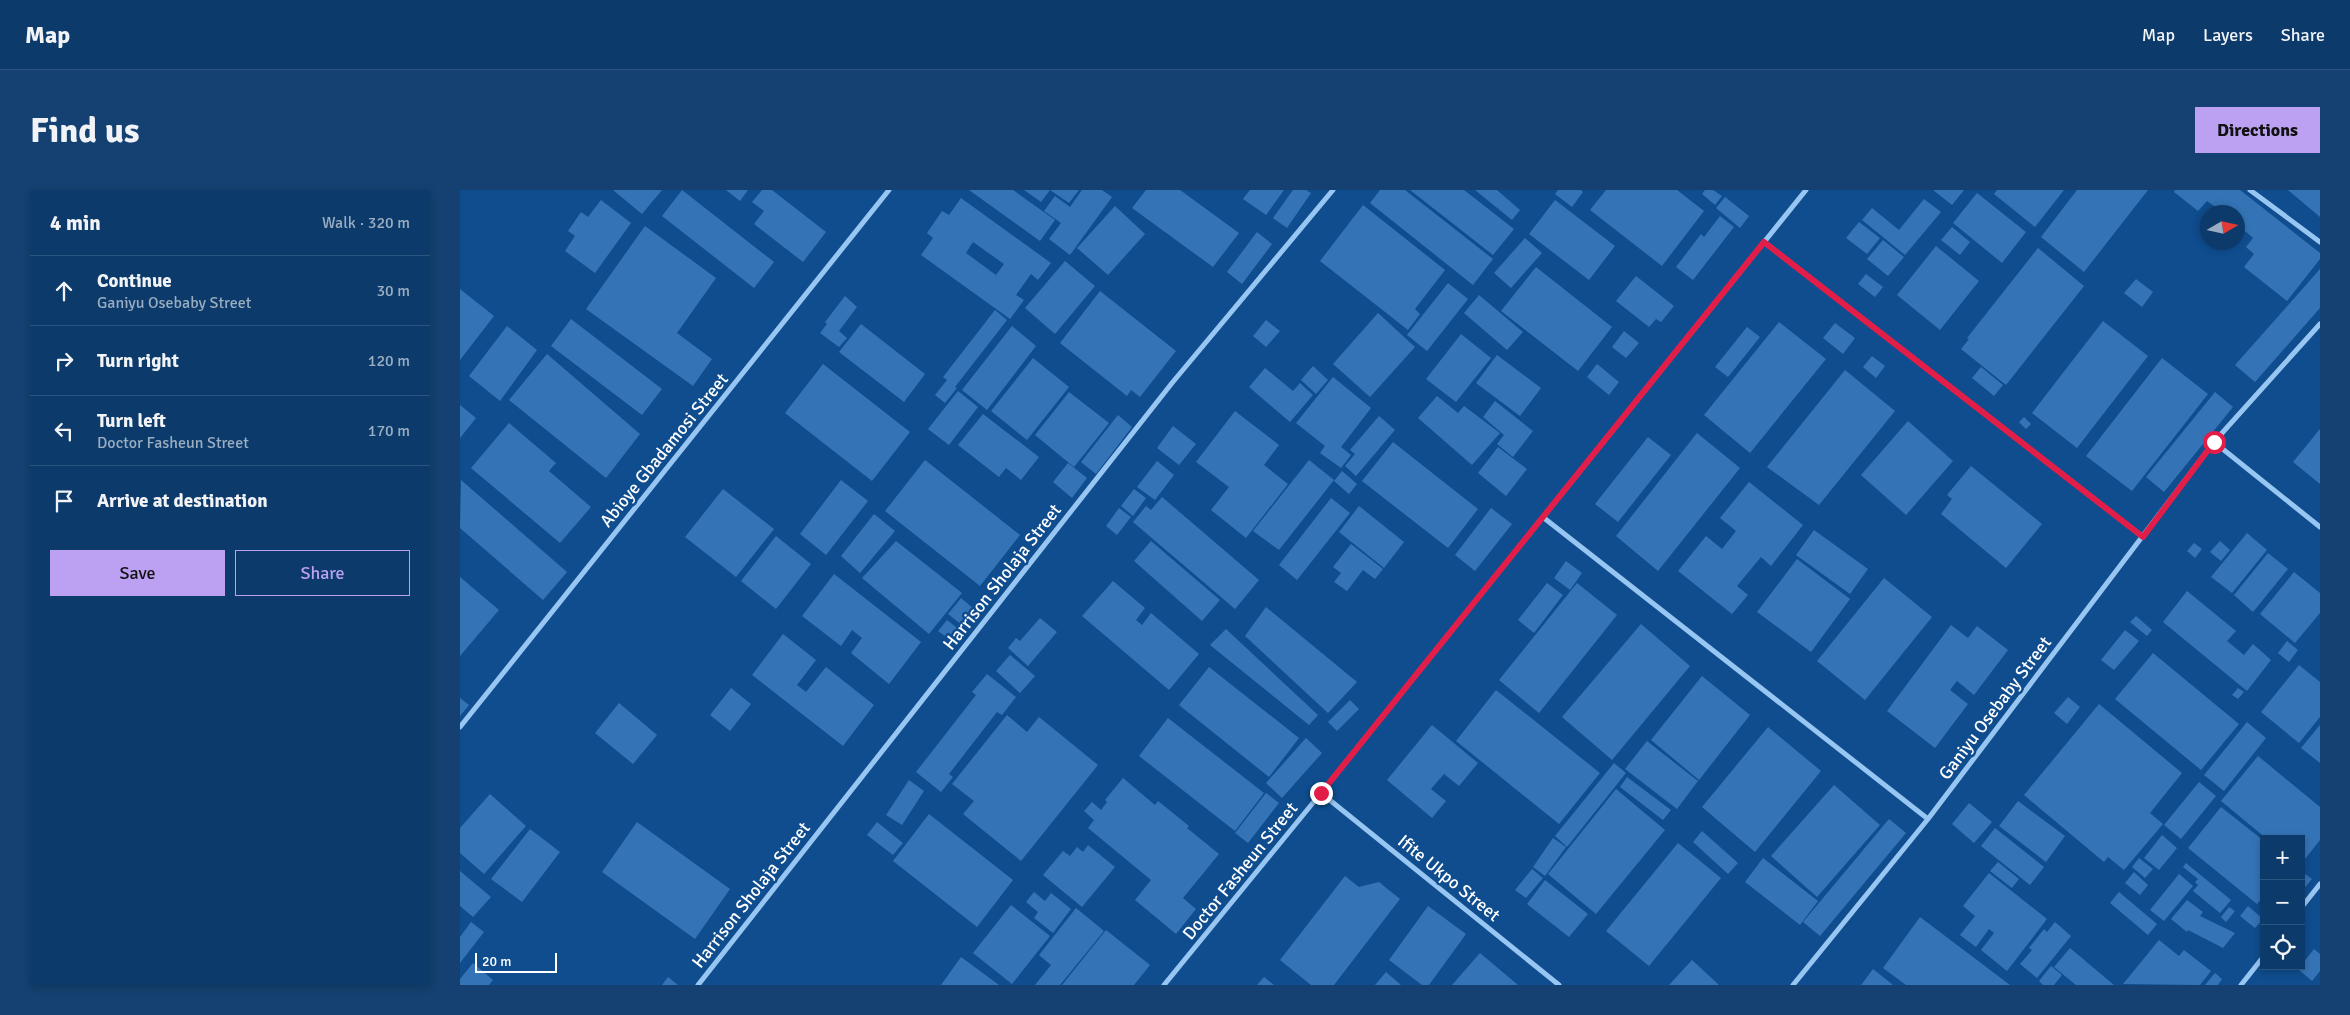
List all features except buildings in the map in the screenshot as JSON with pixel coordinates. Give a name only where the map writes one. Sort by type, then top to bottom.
[{"type":"street","name":"Abioye Gbadamosi Street","points":[[460,727],[890,190]]},
{"type":"street","name":"Harrison Sholaja Street","points":[[698,985],[1172,383],[1333,190]]},
{"type":"street","name":"Doctor Fasheun Street","points":[[1164,985],[1544,518],[1806,190]]},
{"type":"street","points":[[2250,190],[2320,242]]},
{"type":"street","points":[[1764,242],[2143,537]]},
{"type":"street","name":"Ganiyu Osebaby Street","points":[[1793,985],[1928,819],[2214,442],[2320,324]]},
{"type":"street","points":[[2214,442],[2320,527]]},
{"type":"street","points":[[1544,518],[1928,819]]},
{"type":"street","name":"Ifite Ukpo Street","points":[[1321,793],[1559,985]]},
{"type":"street","points":[[2305,903],[2320,884]]},
{"type":"street","points":[[2241,985],[2260,961]]},
{"type":"route","points":[[1321,793],[1764,242],[2143,537],[2214,442]]}]
